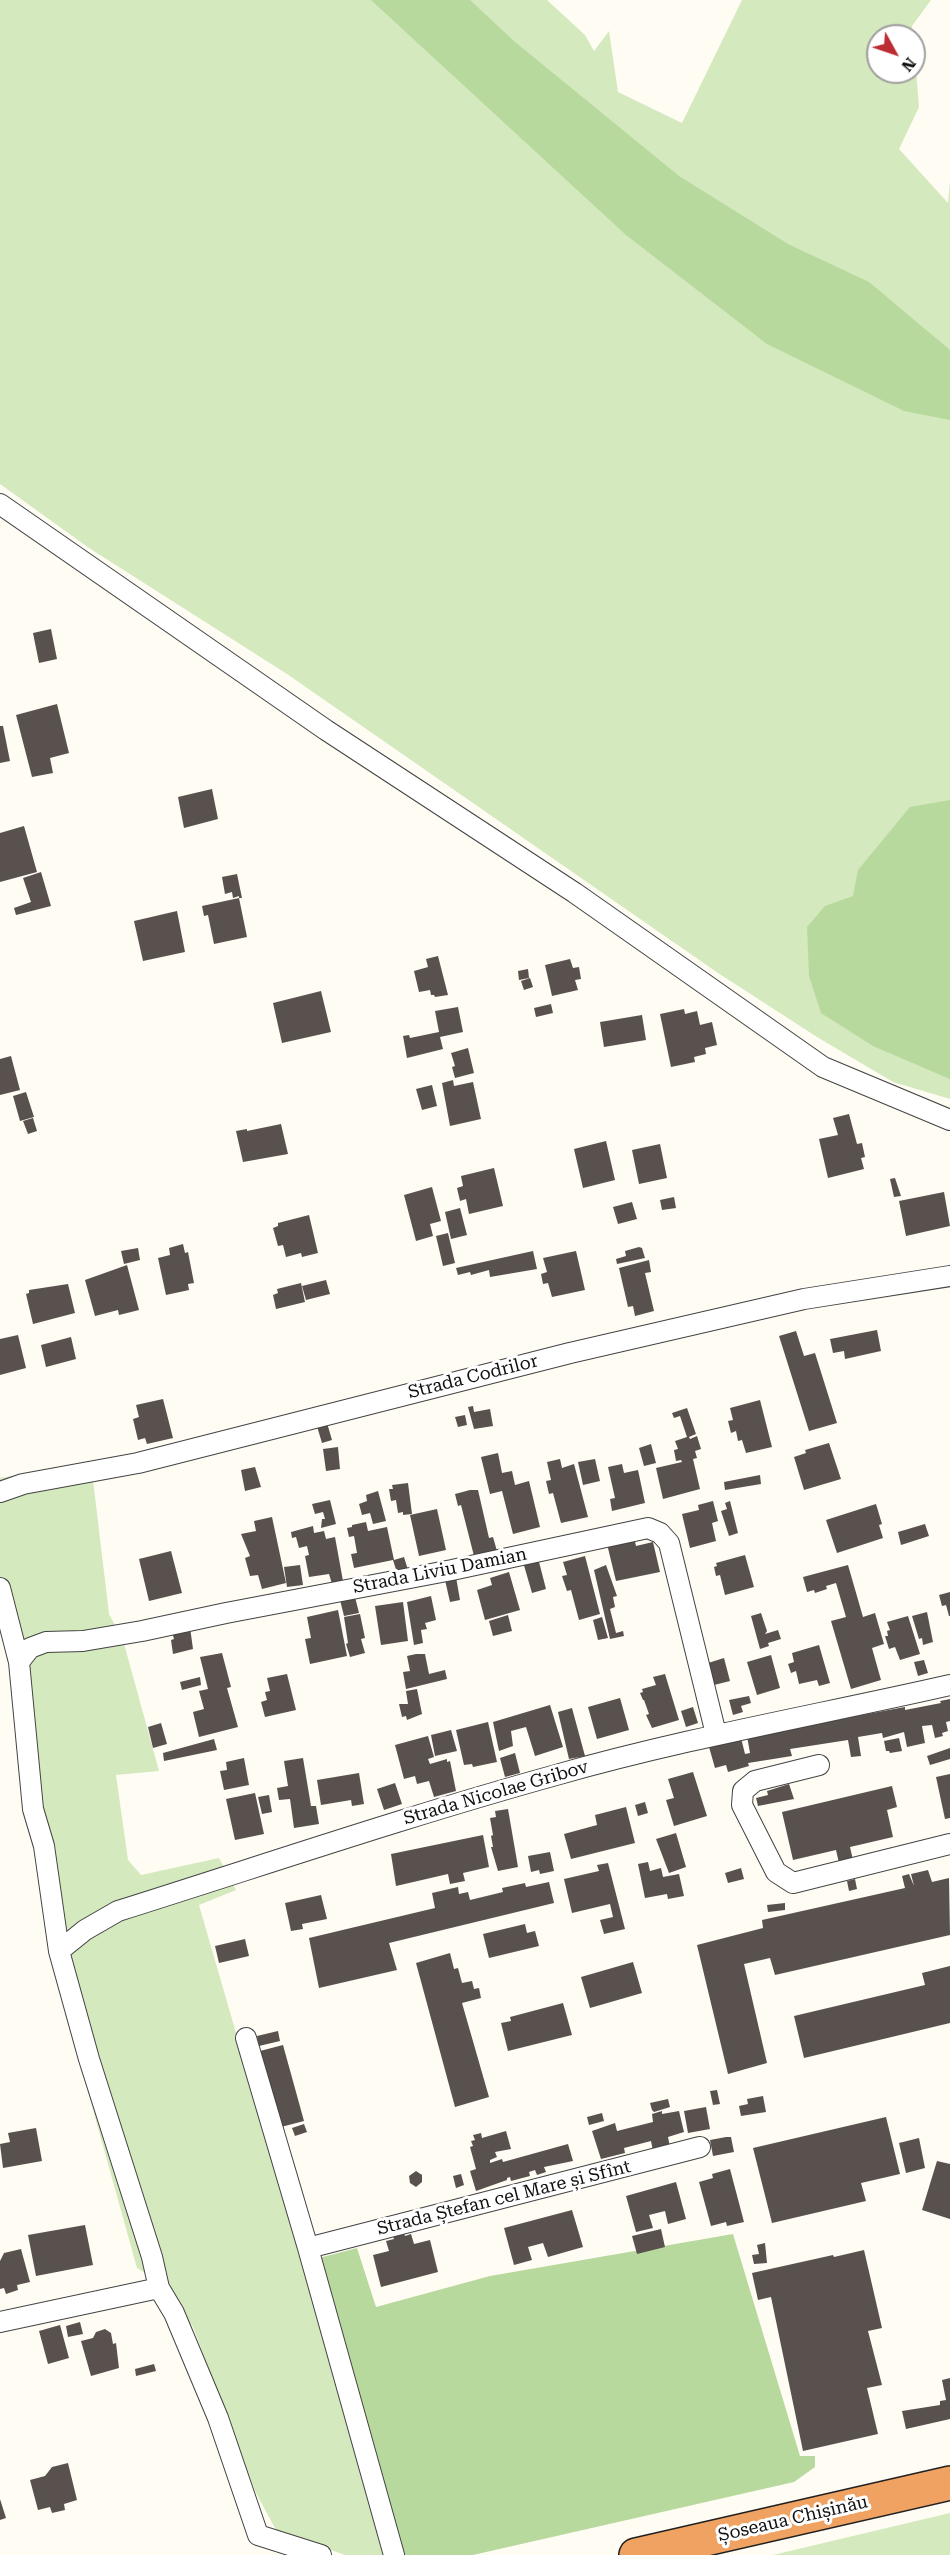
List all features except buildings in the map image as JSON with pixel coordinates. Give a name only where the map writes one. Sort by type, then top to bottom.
[{"type":"highway","name":"Șoseaua Chișinău","points":[[636,2555],[950,2483]]},
{"type":"street","points":[[0,504],[326,730],[575,893],[823,1067],[950,1120]]},
{"type":"street","name":"Strada Codrilor","points":[[0,1492],[23,1484],[138,1463],[570,1353],[804,1299],[950,1276]]},
{"type":"street","name":"Strada Liviu Damian","points":[[19,1662],[30,1648],[46,1642],[83,1641],[142,1631],[226,1612],[453,1570],[648,1528],[660,1533],[669,1543],[716,1734]]},
{"type":"street","points":[[0,1588],[19,1662],[33,1809],[44,1846],[60,1951],[89,2059],[152,2257],[159,2288],[174,2313],[218,2418],[258,2535],[321,2555]]},
{"type":"street","name":"Strada Nicolae Gribov","points":[[60,1951],[85,1930],[118,1911],[556,1774],[716,1734],[835,1711],[950,1685]]},
{"type":"street","points":[[819,1765],[754,1781],[743,1791],[742,1805],[772,1863],[777,1872],[793,1883],[950,1844]]},
{"type":"street","points":[[246,2038],[308,2248],[394,2555]]},
{"type":"street","name":"Strada Ștefan cel Mare și Sfînt","points":[[308,2248],[700,2147]]},
{"type":"street","points":[[0,2322],[159,2288]]},
{"type":"green space","points":[[0,0],[547,0],[585,35],[594,51],[609,31],[618,92],[682,123],[742,0],[931,0],[913,24],[866,24],[866,84],[917,84],[919,107],[899,149],[948,203],[950,181],[950,1099],[893,1082],[817,1037],[718,973],[287,674],[89,548],[0,484]]},
{"type":"green space","points":[[371,0],[470,0],[515,42],[679,176],[788,244],[869,282],[950,350],[950,420],[904,411],[767,344],[626,235]]},
{"type":"green space","points":[[950,800],[950,1079],[873,1046],[821,1013],[809,976],[807,927],[825,906],[853,896],[858,870],[910,807]]},
{"type":"green space","points":[[91,1463],[109,1614],[123,1640],[159,1771],[116,1775],[128,1860],[141,1875],[219,1858],[236,1890],[199,1905],[387,2555],[345,2555],[276,2530],[255,2491],[193,2327],[164,2285],[137,2268],[53,1966],[9,1598],[0,1600],[0,1478]]},
{"type":"green space","points":[[733,2234],[800,2456],[815,2456],[815,2467],[794,2482],[473,2555],[400,2555],[319,2258],[357,2248],[376,2307],[490,2276]]},
{"type":"green space","points":[[950,2513],[950,2555],[773,2555]]}]
